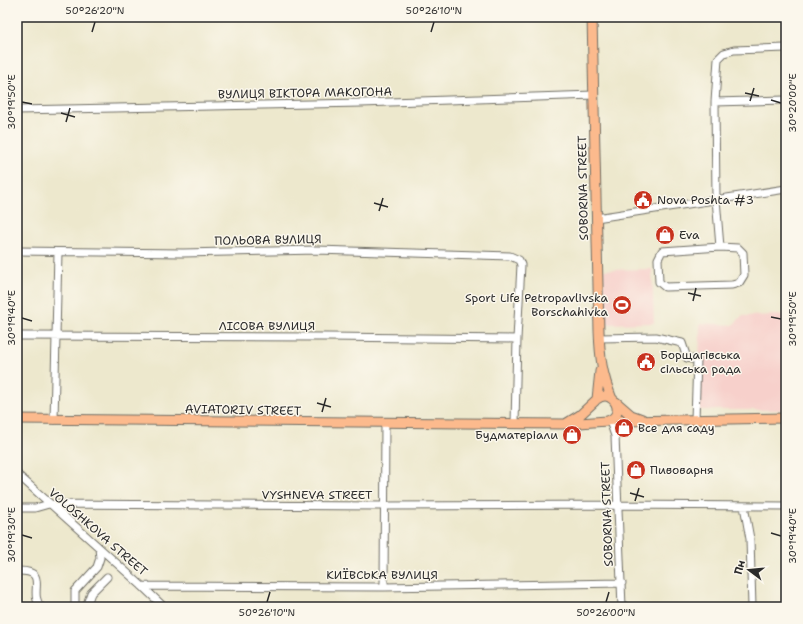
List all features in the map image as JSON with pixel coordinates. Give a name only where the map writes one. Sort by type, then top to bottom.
[{"type":"main road","name":"SOBORNA STREET","points":[[592,17],[599,338],[604,380],[614,400]]},
{"type":"main road","name":"SOBORNA STREET","points":[[601,358],[596,400],[592,408],[594,416],[600,421],[609,420]]},
{"type":"main road","points":[[566,424],[580,415],[596,400],[606,396],[614,400],[631,415],[645,420]]},
{"type":"main road","points":[[609,420],[615,416],[618,409],[614,400]]},
{"type":"main road","name":"AVIATORIV STREET","points":[[17,419],[566,424],[609,420],[786,418]]},
{"type":"street","points":[[720,247],[716,199],[715,102],[718,59],[724,53],[734,50],[786,48]]},
{"type":"street","name":"ВУЛИЦЯ ВІКТОРА МАКОГОНА","points":[[17,110],[361,103],[594,94]]},
{"type":"street","points":[[715,102],[786,100]]},
{"type":"street","points":[[596,218],[786,188]]},
{"type":"street","points":[[729,246],[738,248],[743,253],[744,275],[739,283],[732,285],[665,287],[659,282],[658,259],[662,251],[720,247],[729,246]]},
{"type":"street","name":"ПОЛЬОВА ВУЛИЦЯ","points":[[17,251],[183,253],[317,250],[510,256],[519,260],[521,265],[517,340]]},
{"type":"street","points":[[54,420],[58,252]]},
{"type":"street","name":"ЛІСОВА ВУЛИЦЯ","points":[[17,336],[318,337],[517,340]]},
{"type":"street","points":[[599,338],[656,337],[682,343],[687,358],[697,360],[695,419]]},
{"type":"street","points":[[515,423],[517,340]]},
{"type":"street","name":"SOBORNA STREET","points":[[609,420],[615,436],[622,607]]},
{"type":"street","points":[[384,587],[385,423]]},
{"type":"street","name":"VOLOSHKOVA STREET","points":[[17,474],[164,607]]},
{"type":"street","name":"VYSHNEVA STREET","points":[[17,508],[35,508],[49,504],[786,506]]},
{"type":"street","points":[[744,506],[750,539],[752,607]]},
{"type":"street","points":[[75,607],[75,592],[97,567],[100,558],[99,548]]},
{"type":"street","points":[[17,571],[28,571],[33,573],[36,578],[37,599],[41,607]]},
{"type":"street","points":[[86,607],[91,593],[107,577]]},
{"type":"street","name":"КИЇВСЬКА ВУЛИЦЯ","points":[[142,586],[384,587],[622,584]]},
{"type":"shaded area","points":[[652,269],[654,323],[605,324],[603,270]]},
{"type":"shaded area","points":[[786,315],[785,410],[698,410],[700,323],[733,325],[742,316]]},
{"type":"place","name":"Nova Poshta #3","points":[[643,200]]},
{"type":"place","name":"Eva","points":[[665,235]]},
{"type":"place","name":"Sport Life Petropavlivska Borschahivka","points":[[622,305]]},
{"type":"place","name":"Борщагівська сільська рада","points":[[646,362]]},
{"type":"place","name":"Все для саду","points":[[624,428]]},
{"type":"place","name":"Будматеріали","points":[[572,435]]},
{"type":"place","name":"Пивоварня","points":[[636,470]]}]
